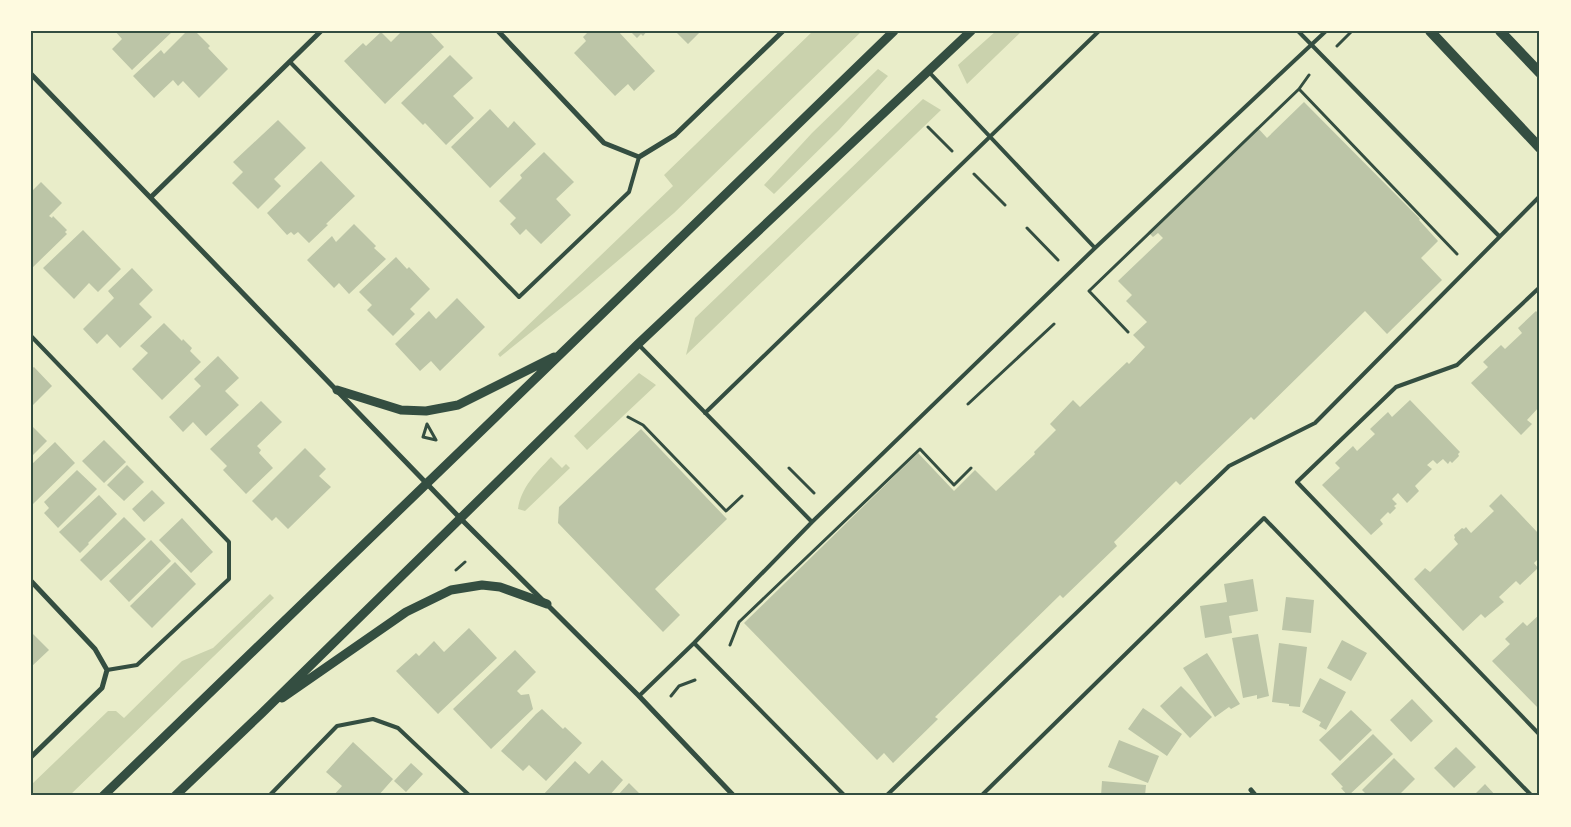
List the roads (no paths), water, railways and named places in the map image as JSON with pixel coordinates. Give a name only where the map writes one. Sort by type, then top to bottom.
[{"type":"main road","points":[[1430,31],[1540,148]]},
{"type":"main road","points":[[1500,31],[1540,73]]},
{"type":"street","points":[[151,197],[321,31]]},
{"type":"street","points":[[498,31],[604,144],[639,157],[675,135],[783,31]]},
{"type":"street","points":[[102,796],[426,482],[616,302],[894,31]]},
{"type":"street","points":[[175,796],[638,344],[971,31]]},
{"type":"street","points":[[31,74],[460,518],[638,696],[734,796]]},
{"type":"street","points":[[337,390],[401,410],[426,411],[458,405],[560,354],[616,302]]},
{"type":"street","points":[[31,581],[95,649],[107,670],[102,688],[31,757]]},
{"type":"street","points":[[262,713],[406,612],[451,590],[482,585],[500,587],[547,604]]},
{"type":"street","points":[[1251,790],[1256,796]]},
{"type":"lane","points":[[705,413],[1099,31]]},
{"type":"lane","points":[[1298,31],[1500,236]]},
{"type":"lane","points":[[638,696],[812,522],[1095,248],[1326,31]]},
{"type":"lane","points":[[290,62],[519,297],[629,192],[639,157]]},
{"type":"lane","points":[[928,71],[1095,248]]},
{"type":"lane","points":[[886,796],[1229,466],[1315,423],[1540,196]]},
{"type":"lane","points":[[1540,287],[1457,365],[1396,386],[1297,482],[1540,735]]},
{"type":"lane","points":[[31,336],[230,542],[228,579],[136,665],[107,670]]},
{"type":"lane","points":[[638,344],[812,522]]},
{"type":"lane","points":[[981,796],[1264,518],[1532,796]]},
{"type":"lane","points":[[694,642],[845,796]]},
{"type":"lane","points":[[269,796],[337,726],[373,719],[398,728],[470,796]]}]
